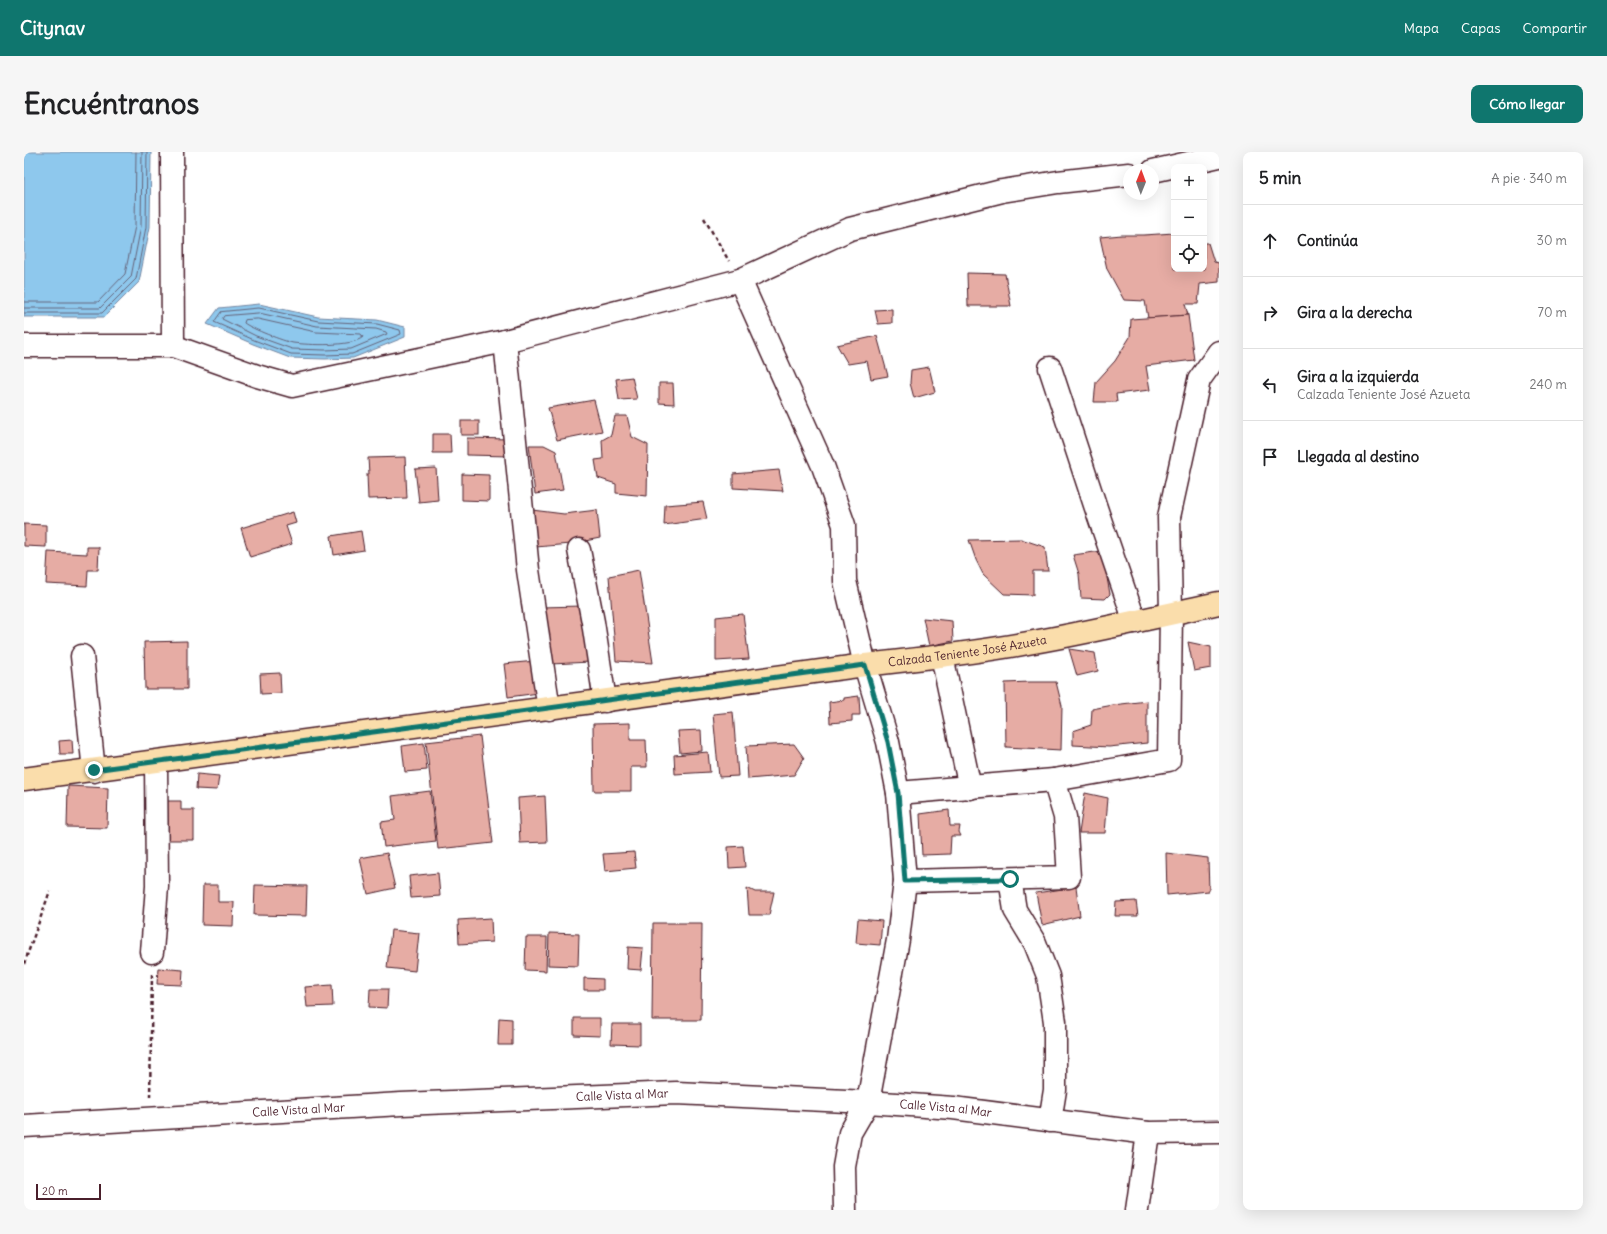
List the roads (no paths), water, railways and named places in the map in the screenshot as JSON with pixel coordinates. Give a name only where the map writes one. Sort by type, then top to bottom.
[{"type":"main road","name":"Calzada Teniente José Azueta","points":[[24,780],[865,665],[942,656],[1027,643],[1135,622],[1219,603]]},
{"type":"street","points":[[172,152],[172,346]]},
{"type":"street","points":[[1159,170],[1219,156]]},
{"type":"street","points":[[24,346],[172,346],[292,386],[505,342],[740,280],[850,229],[1002,191],[1058,182],[1123,175]]},
{"type":"street","points":[[740,280],[823,466],[844,526],[845,581],[865,665],[888,742],[898,793],[905,881],[898,940],[868,1102],[850,1133],[844,1167],[845,1210]]},
{"type":"street","points":[[505,342],[528,570],[549,708]]},
{"type":"street","points":[[898,793],[1054,780],[1169,760],[1171,613],[1169,517],[1199,380],[1219,352]]},
{"type":"street","points":[[1050,368],[1135,622]]},
{"type":"street","points":[[579,550],[594,622],[605,701]]},
{"type":"street","points":[[82,656],[94,770]]},
{"type":"street","points":[[942,656],[970,788]]},
{"type":"street","points":[[152,952],[157,886],[156,762]]},
{"type":"street","points":[[905,881],[1070,877],[1065,817],[1054,780]]},
{"type":"street","points":[[1010,879],[1015,910],[1035,943],[1048,976],[1055,1022],[1055,1090],[1050,1121]]},
{"type":"street","name":"Calle Vista al Mar","points":[[24,1126],[402,1104],[676,1093],[868,1102],[953,1108],[1148,1133],[1219,1132]]},
{"type":"street","points":[[1137,1210],[1148,1133]]},
{"type":"water","points":[[24,152],[151,152],[150,227],[139,282],[104,317],[24,317]]},
{"type":"water","points":[[259,304],[318,317],[377,320],[405,327],[405,337],[353,358],[290,358],[207,324],[219,308]]}]
